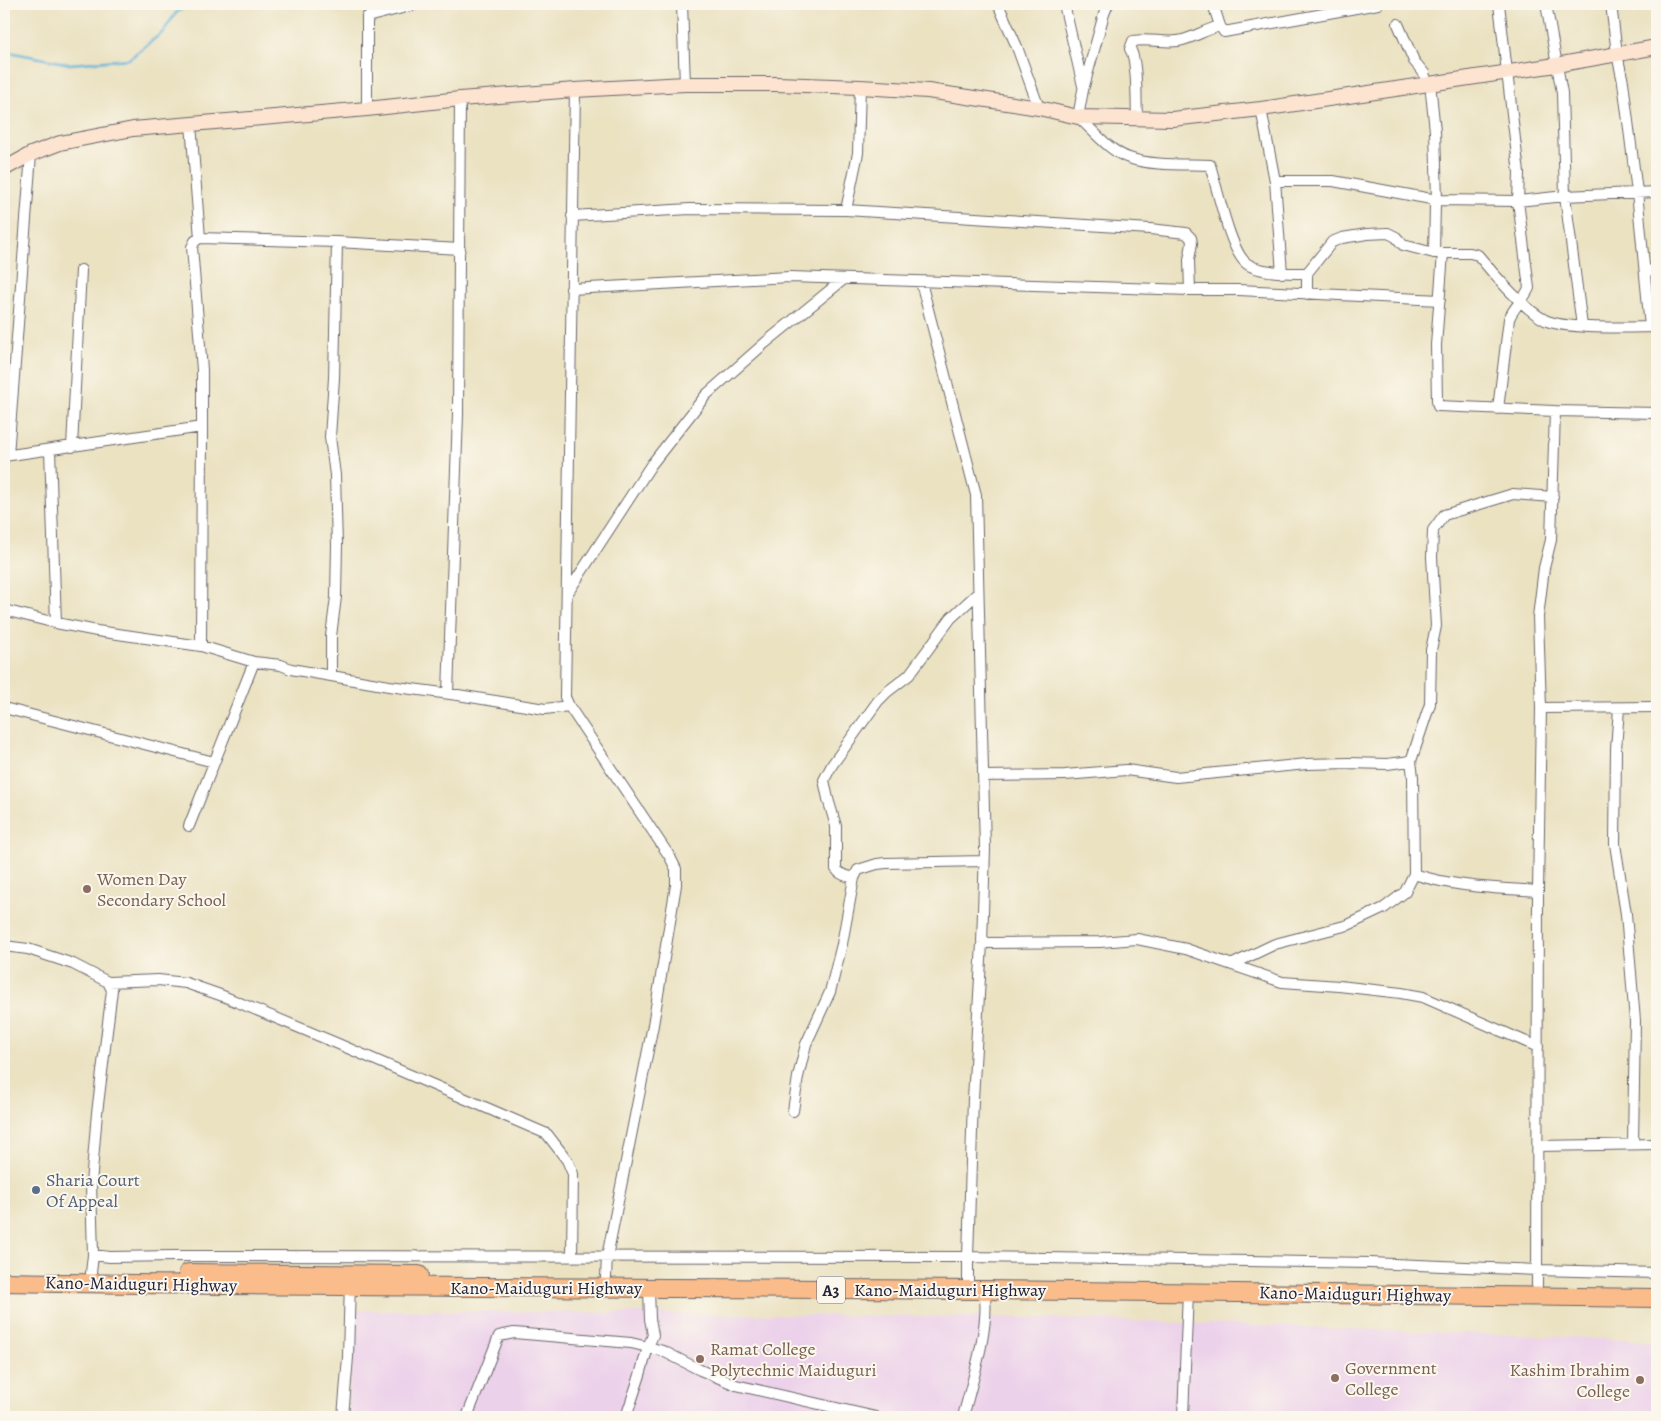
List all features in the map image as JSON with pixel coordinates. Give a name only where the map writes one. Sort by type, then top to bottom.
[{"type":"highway","name":"Kano-Maiduguri Highway","points":[[4,1271],[649,1288],[1388,1293],[1657,1298]]},
{"type":"highway","name":"Kano-Maiduguri Highway","points":[[4,1282],[350,1281],[606,1277],[1206,1284],[1538,1278],[1657,1286]]},
{"type":"street","points":[[367,109],[367,17],[418,4]]},
{"type":"street","points":[[682,4],[685,84]]},
{"type":"street","points":[[998,4],[1017,47],[1039,108]]},
{"type":"street","points":[[1064,4],[1083,90]]},
{"type":"street","points":[[1078,118],[1083,90],[1108,4]]},
{"type":"street","points":[[1213,4],[1220,26],[1224,32],[1378,4]]},
{"type":"street","points":[[1498,408],[1509,319],[1512,310],[1526,295],[1529,288],[1518,201],[1518,173],[1499,4]]},
{"type":"street","points":[[1546,4],[1562,93],[1565,196],[1582,326]]},
{"type":"street","points":[[1307,294],[1307,273],[1332,242],[1342,238],[1388,233],[1396,237],[1403,246],[1438,253],[1470,253],[1478,255],[1520,300],[1545,320],[1582,326],[1654,327],[1645,271],[1623,82],[1617,54],[1611,4]]},
{"type":"street","points":[[1398,24],[1414,61],[1424,73],[1428,83],[1435,131],[1437,200],[1434,203],[1440,300],[1436,345],[1438,406],[1657,413]]},
{"type":"street","points":[[1137,118],[1135,70],[1133,53],[1130,49],[1133,41],[1178,41],[1220,26]]},
{"type":"street","points":[[4,169],[31,154],[60,143],[134,130],[575,90],[685,84],[777,84],[860,87],[928,91],[1039,108],[1078,118],[1172,119],[1262,109],[1556,65],[1657,47]]},
{"type":"street","points":[[846,210],[858,153],[860,87]]},
{"type":"street","points":[[575,90],[565,697],[568,706],[670,857],[676,869],[653,1025],[607,1257],[606,1277]]},
{"type":"street","points":[[448,694],[458,414],[460,99]]},
{"type":"street","points":[[1262,109],[1275,181],[1282,272]]},
{"type":"street","points":[[1078,118],[1111,147],[1129,158],[1173,164],[1210,165],[1222,212],[1240,256],[1247,264],[1266,270],[1307,273]]},
{"type":"street","points":[[191,124],[200,238]]},
{"type":"street","points":[[31,154],[6,455],[202,427]]},
{"type":"street","points":[[1275,181],[1333,181],[1437,200],[1518,201],[1565,196],[1657,192]]},
{"type":"street","points":[[572,216],[690,209],[846,210],[1150,228],[1186,233],[1191,238],[1189,260],[1190,290]]},
{"type":"street","points":[[201,646],[202,370],[192,247],[194,242],[200,238],[337,242],[460,249]]},
{"type":"street","points":[[331,676],[331,636],[336,597],[337,545],[335,475],[330,437],[334,378],[337,242]]},
{"type":"street","points":[[72,447],[81,270]]},
{"type":"street","points":[[1645,271],[1657,270]]},
{"type":"street","points":[[571,289],[790,277],[1239,290],[1440,300]]},
{"type":"street","points":[[567,594],[651,465],[706,395],[794,318],[844,279]]},
{"type":"street","points":[[921,282],[976,495],[984,861],[982,943],[973,1099],[968,1280]]},
{"type":"street","points":[[1538,1278],[1540,708],[1538,617],[1544,568],[1551,540],[1555,411]]},
{"type":"street","points":[[50,450],[56,623]]},
{"type":"street","points":[[1232,964],[1275,944],[1348,925],[1384,908],[1405,892],[1414,874],[1413,777],[1411,761],[1430,704],[1432,650],[1436,626],[1432,557],[1433,530],[1444,515],[1513,494],[1553,497]]},
{"type":"street","points":[[854,878],[838,872],[836,869],[836,826],[824,780],[844,746],[878,701],[908,675],[951,618],[978,593]]},
{"type":"street","points":[[4,610],[96,631],[201,646],[254,662],[281,665],[291,669],[389,686],[545,709],[568,706]]},
{"type":"street","points":[[188,826],[254,662]]},
{"type":"street","points":[[1540,708],[1657,707]]},
{"type":"street","points":[[4,708],[214,762]]},
{"type":"street","points":[[1619,708],[1616,749],[1615,844],[1626,914],[1635,1021],[1633,1144]]},
{"type":"street","points":[[983,776],[1065,775],[1126,770],[1176,777],[1307,764],[1349,762],[1387,764],[1411,761]]},
{"type":"street","points":[[793,1111],[798,1077],[806,1044],[830,992],[842,944],[854,878],[858,870],[877,864],[984,861]]},
{"type":"street","points":[[1414,874],[1432,880],[1470,886],[1538,891]]},
{"type":"street","points":[[982,943],[1100,942],[1137,939],[1186,949],[1282,982],[1339,986],[1423,997],[1538,1047]]},
{"type":"street","points":[[4,946],[28,949],[73,964],[108,982],[158,980],[186,983],[223,996],[346,1047],[547,1134],[567,1160],[573,1174],[572,1257]]},
{"type":"street","points":[[91,1272],[93,1255],[91,1184],[97,1113],[112,990],[108,982]]},
{"type":"street","points":[[1538,1146],[1657,1144]]},
{"type":"street","points":[[93,1255],[110,1257],[968,1257],[1370,1262],[1538,1278],[1657,1273]]},
{"type":"street","points":[[343,1417],[348,1357],[350,1281]]},
{"type":"street","points":[[626,1417],[653,1334],[650,1319],[649,1288]]},
{"type":"street","points":[[963,1417],[984,1329],[986,1307],[984,1290]]},
{"type":"street","points":[[1183,1417],[1188,1292]]},
{"type":"street","points":[[467,1417],[499,1336],[514,1333],[631,1343],[664,1351],[700,1370],[736,1385],[876,1417]]},
{"type":"shaded area","points":[[357,1310],[1048,1318],[1623,1339],[1657,1342],[1657,1417],[347,1417]]},
{"type":"waterway","points":[[4,51],[70,64],[129,59],[163,32],[176,13],[190,4]]},
{"type":"place","name":"Women Day Secondary School","points":[[87,889]]},
{"type":"place","name":"Sharia Court Of Appeal","points":[[36,1190]]},
{"type":"place","name":"Ramat College Polytechnic Maiduguri","points":[[700,1359]]},
{"type":"place","name":"Government College","points":[[1335,1378]]},
{"type":"place","name":"Kashim Ibrahim College","points":[[1640,1380]]}]
